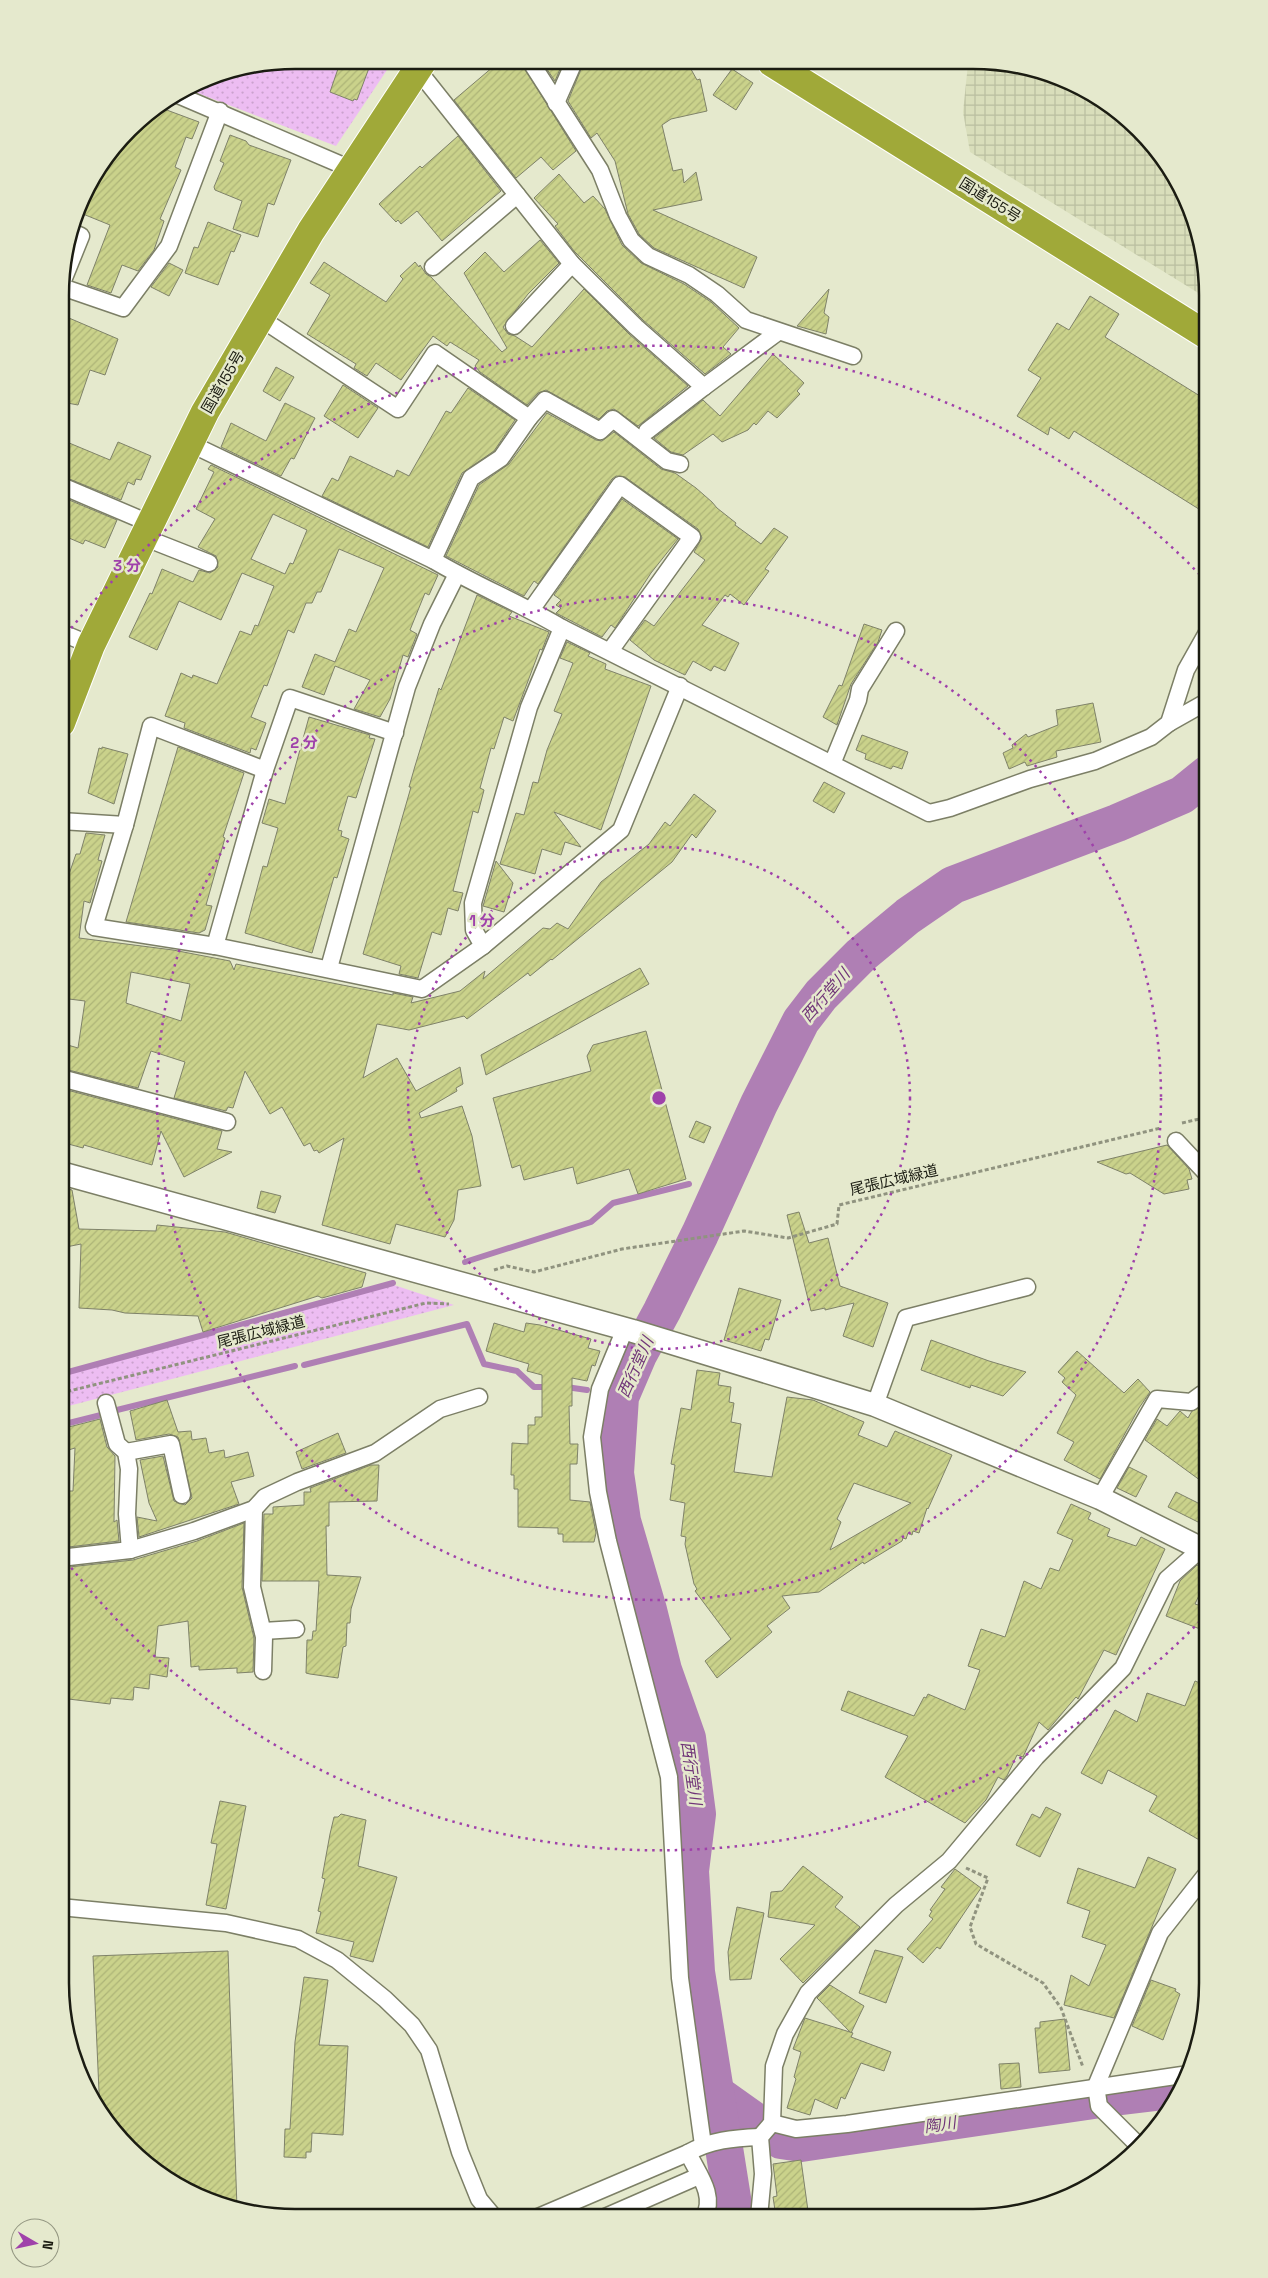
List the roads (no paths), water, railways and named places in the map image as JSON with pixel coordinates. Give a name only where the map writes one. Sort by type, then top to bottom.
[{"type":"highway","name":"国道155号","points":[[69,704],[91,646],[189,442],[260,318],[351,169],[417,69]]},
{"type":"highway","name":"国道155号","points":[[782,69],[1199,330]]},
{"type":"street","points":[[423,69],[517,195],[572,264],[636,327],[704,386]]},
{"type":"street","points":[[534,69],[600,170],[618,216],[631,240],[648,256],[689,275],[717,294],[746,320],[778,332],[792,333],[853,356]]},
{"type":"street","points":[[556,104],[571,69]]},
{"type":"street","points":[[186,97],[351,169]]},
{"type":"street","points":[[69,288],[123,308],[169,246],[220,111]]},
{"type":"street","points":[[433,267],[517,195]]},
{"type":"street","points":[[72,260],[81,236],[77,234]]},
{"type":"street","points":[[514,326],[572,264]]},
{"type":"street","points":[[260,318],[398,409],[435,353],[529,418]]},
{"type":"street","points":[[647,431],[704,386],[778,332]]},
{"type":"street","points":[[433,560],[471,478],[501,458],[529,418],[545,400],[600,431],[613,419],[667,461],[680,464]]},
{"type":"street","points":[[189,442],[433,560],[562,628],[928,813],[950,808],[1030,779],[1095,760],[1151,737],[1169,723],[1199,706]]},
{"type":"street","points":[[531,610],[620,485],[692,537],[610,651]]},
{"type":"street","points":[[69,490],[209,563]]},
{"type":"street","points":[[330,968],[407,687],[432,624],[457,574]]},
{"type":"street","points":[[483,946],[474,930],[473,903],[529,707],[562,628]]},
{"type":"street","points":[[832,764],[858,700],[860,689],[896,631]]},
{"type":"street","points":[[69,636],[91,646]]},
{"type":"street","points":[[1169,723],[1186,670],[1199,647]]},
{"type":"street","points":[[265,770],[151,726],[125,825],[94,928],[215,946],[330,968],[422,989],[483,946],[621,830],[680,686]]},
{"type":"street","points":[[215,946],[265,770],[290,698],[395,733]]},
{"type":"street","points":[[69,822],[125,825]]},
{"type":"street","points":[[69,1080],[227,1122]]},
{"type":"street","points":[[1172,1134],[1199,1165]]},
{"type":"street","points":[[69,1175],[629,1330],[875,1405],[1100,1498],[1199,1548]]},
{"type":"street","points":[[875,1405],[906,1318],[1026,1287]]},
{"type":"street","points":[[629,1330],[600,1389],[592,1437],[598,1492],[608,1541],[669,1777],[680,1978],[703,2145]]},
{"type":"street","points":[[1100,1498],[1158,1399],[1191,1402],[1199,1396]]},
{"type":"street","points":[[69,1557],[130,1550],[194,1531],[254,1509],[265,1497],[297,1482],[375,1453],[440,1409],[479,1397]]},
{"type":"street","points":[[106,1403],[118,1444],[126,1452],[129,1469],[128,1514],[130,1550]]},
{"type":"street","points":[[126,1452],[171,1444],[182,1495]]},
{"type":"street","points":[[254,1509],[252,1587],[263,1631],[263,1671]]},
{"type":"street","points":[[760,2209],[763,2174],[760,2137],[772,2123],[774,2066],[785,2034],[808,1993],[896,1905],[949,1861],[1036,1757],[1123,1668],[1167,1579],[1199,1555]]},
{"type":"street","points":[[263,1631],[296,1629]]},
{"type":"street","points":[[1095,2093],[1160,1933],[1199,1883]]},
{"type":"street","points":[[69,1908],[226,1923],[298,1940],[337,1960],[385,1999],[412,2025],[430,2050],[460,2152],[479,2199],[487,2209]]},
{"type":"street","points":[[772,2123],[796,2129],[847,2124],[1095,2093],[1179,2076]]},
{"type":"street","points":[[1095,2093],[1135,2141]]},
{"type":"street","points":[[557,2209],[688,2154],[703,2145],[736,2138],[760,2137]]},
{"type":"street","points":[[688,2154],[708,2193],[708,2209]]},
{"type":"street","points":[[623,2209],[699,2176]]},
{"type":"waterway","name":"西行堂川","points":[[734,2209],[696,1972],[690,1871],[697,1814],[687,1738],[663,1670],[622,1521],[615,1473],[620,1397],[638,1355],[700,1234],[759,1104],[801,1021],[821,995],[861,955],[908,916],[953,885],[1117,823],[1182,795],[1199,781]]},
{"type":"waterway","points":[[465,1262],[591,1222],[613,1203],[689,1184]]},
{"type":"waterway","points":[[69,1372],[393,1283]]},
{"type":"waterway","points":[[304,1365],[467,1324],[484,1364],[517,1371],[534,1387],[551,1387]]},
{"type":"waterway","points":[[117,1410],[295,1366]]},
{"type":"waterway","points":[[566,1387],[587,1390]]},
{"type":"waterway","points":[[69,1423],[101,1415]]},
{"type":"waterway","name":"陶川","points":[[715,2093],[781,2140],[801,2143],[1172,2090]]}]
